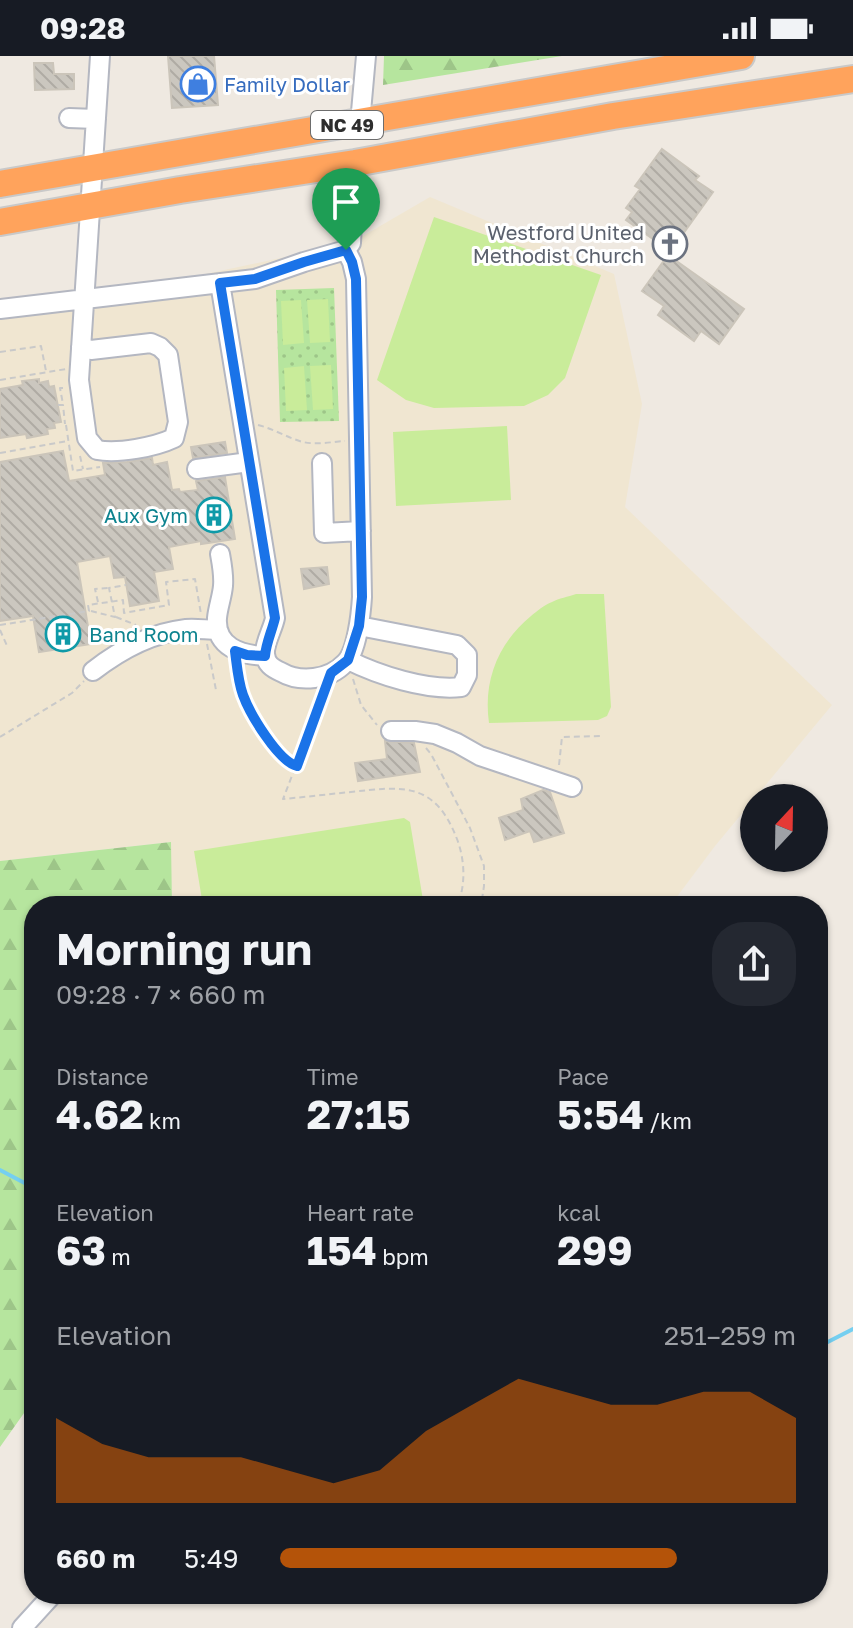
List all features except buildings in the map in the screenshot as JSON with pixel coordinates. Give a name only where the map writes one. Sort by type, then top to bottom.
[{"type":"highway","name":"NC 49","points":[[0,184],[741,56]]},
{"type":"highway","points":[[707,62],[716,101]]},
{"type":"highway","name":"NC 49","points":[[0,222],[613,116],[853,79]]},
{"type":"street","points":[[81,347],[91,350],[151,343],[160,347],[168,355],[178,422],[174,438],[163,444],[108,453],[97,450],[87,438],[79,380],[83,300],[100,56]]},
{"type":"street","points":[[360,123],[366,56]]},
{"type":"street","points":[[69,118],[96,119]]},
{"type":"street","points":[[0,309],[255,279],[346,250],[351,243],[355,163]]},
{"type":"street","points":[[342,666],[359,626],[362,597],[356,279],[346,250]]},
{"type":"street","points":[[220,283],[275,618],[266,646],[265,656],[270,666],[288,676],[309,679],[342,666],[443,689],[461,687],[467,675],[467,655],[457,645],[359,626]]},
{"type":"street","points":[[197,469],[249,462]]},
{"type":"street","points":[[322,463],[324,533],[361,531]]},
{"type":"street","points":[[211,630],[223,590],[220,554]]},
{"type":"street","points":[[93,671],[141,641],[186,629],[211,630],[235,651],[265,656]]},
{"type":"street","points":[[391,731],[435,734],[480,756],[565,785]]},
{"type":"street","points":[[22,1628],[44,1604]]},
{"type":"path","points":[[0,352],[41,346],[46,372]]},
{"type":"path","points":[[0,380],[67,369]]},
{"type":"path","points":[[68,387],[60,388],[73,471],[101,468],[99,460]]},
{"type":"path","points":[[58,405],[70,405]]},
{"type":"path","points":[[249,423],[303,442],[350,440]]},
{"type":"path","points":[[66,425],[74,425]]},
{"type":"path","points":[[0,453],[77,440]]},
{"type":"path","points":[[80,453],[83,470]]},
{"type":"path","points":[[89,611],[88,605],[123,600],[124,613],[169,605],[166,582],[195,579],[211,630],[216,690]]},
{"type":"path","points":[[98,603],[95,589],[126,585]]},
{"type":"path","points":[[109,588],[115,617]]},
{"type":"path","points":[[0,625],[89,611],[115,617],[148,631],[154,637]]},
{"type":"path","points":[[0,630],[8,648]]},
{"type":"path","points":[[235,651],[240,684],[251,711],[281,757],[297,766]]},
{"type":"path","points":[[391,731],[367,715],[354,681],[342,666],[283,799],[390,788],[411,790],[427,797],[440,808],[452,826],[459,845],[463,870],[460,896]]},
{"type":"path","points":[[0,737],[72,693],[93,671]]},
{"type":"path","points":[[565,785],[562,737],[602,736]]},
{"type":"path","points":[[425,748],[470,828],[484,866],[482,896]]},
{"type":"shaded area","points":[[430,197],[614,274],[642,404],[625,507],[832,705],[766,784],[740,784],[740,816],[678,896],[172,896],[170,842],[0,861],[0,310],[83,300],[351,243]]},
{"type":"green space","points":[[384,56],[562,56],[383,85]]},
{"type":"green space","points":[[434,217],[601,275],[565,378],[548,395],[524,406],[434,408],[406,400],[377,380]]},
{"type":"green space","points":[[334,288],[339,421],[280,422],[276,290]]},
{"type":"green space","points":[[328,299],[330,342],[310,343],[307,300]]},
{"type":"green space","points":[[301,300],[304,343],[283,345],[281,301]]},
{"type":"green space","points":[[331,365],[333,409],[313,410],[310,366]]},
{"type":"green space","points":[[304,366],[307,410],[286,411],[284,368]]},
{"type":"green space","points":[[507,426],[511,500],[396,506],[393,432]]},
{"type":"green space","points":[[576,594],[604,594],[611,707],[607,716],[598,720],[489,723],[491,678],[510,638],[543,606]]},
{"type":"green space","points":[[404,818],[410,822],[422,896],[201,896],[194,851]]},
{"type":"green space","points":[[171,842],[172,896],[24,896],[24,1413],[0,1447],[0,861]]},
{"type":"waterway","points":[[0,1170],[24,1183]]},
{"type":"waterway","points":[[828,1342],[853,1329]]},
{"type":"place","name":"Family Dollar","points":[[198,84]]},
{"type":"place","name":"Westford United Methodist Church","points":[[670,244]]},
{"type":"place","name":"Aux Gym","points":[[214,515]]},
{"type":"place","name":"Band Room","points":[[63,634]]},
{"type":"route","points":[[346,250],[356,279],[362,597],[359,626],[348,660],[331,673],[297,766],[281,757],[251,711],[240,684],[235,651],[265,656],[275,618],[220,283],[255,279],[346,250]]}]
